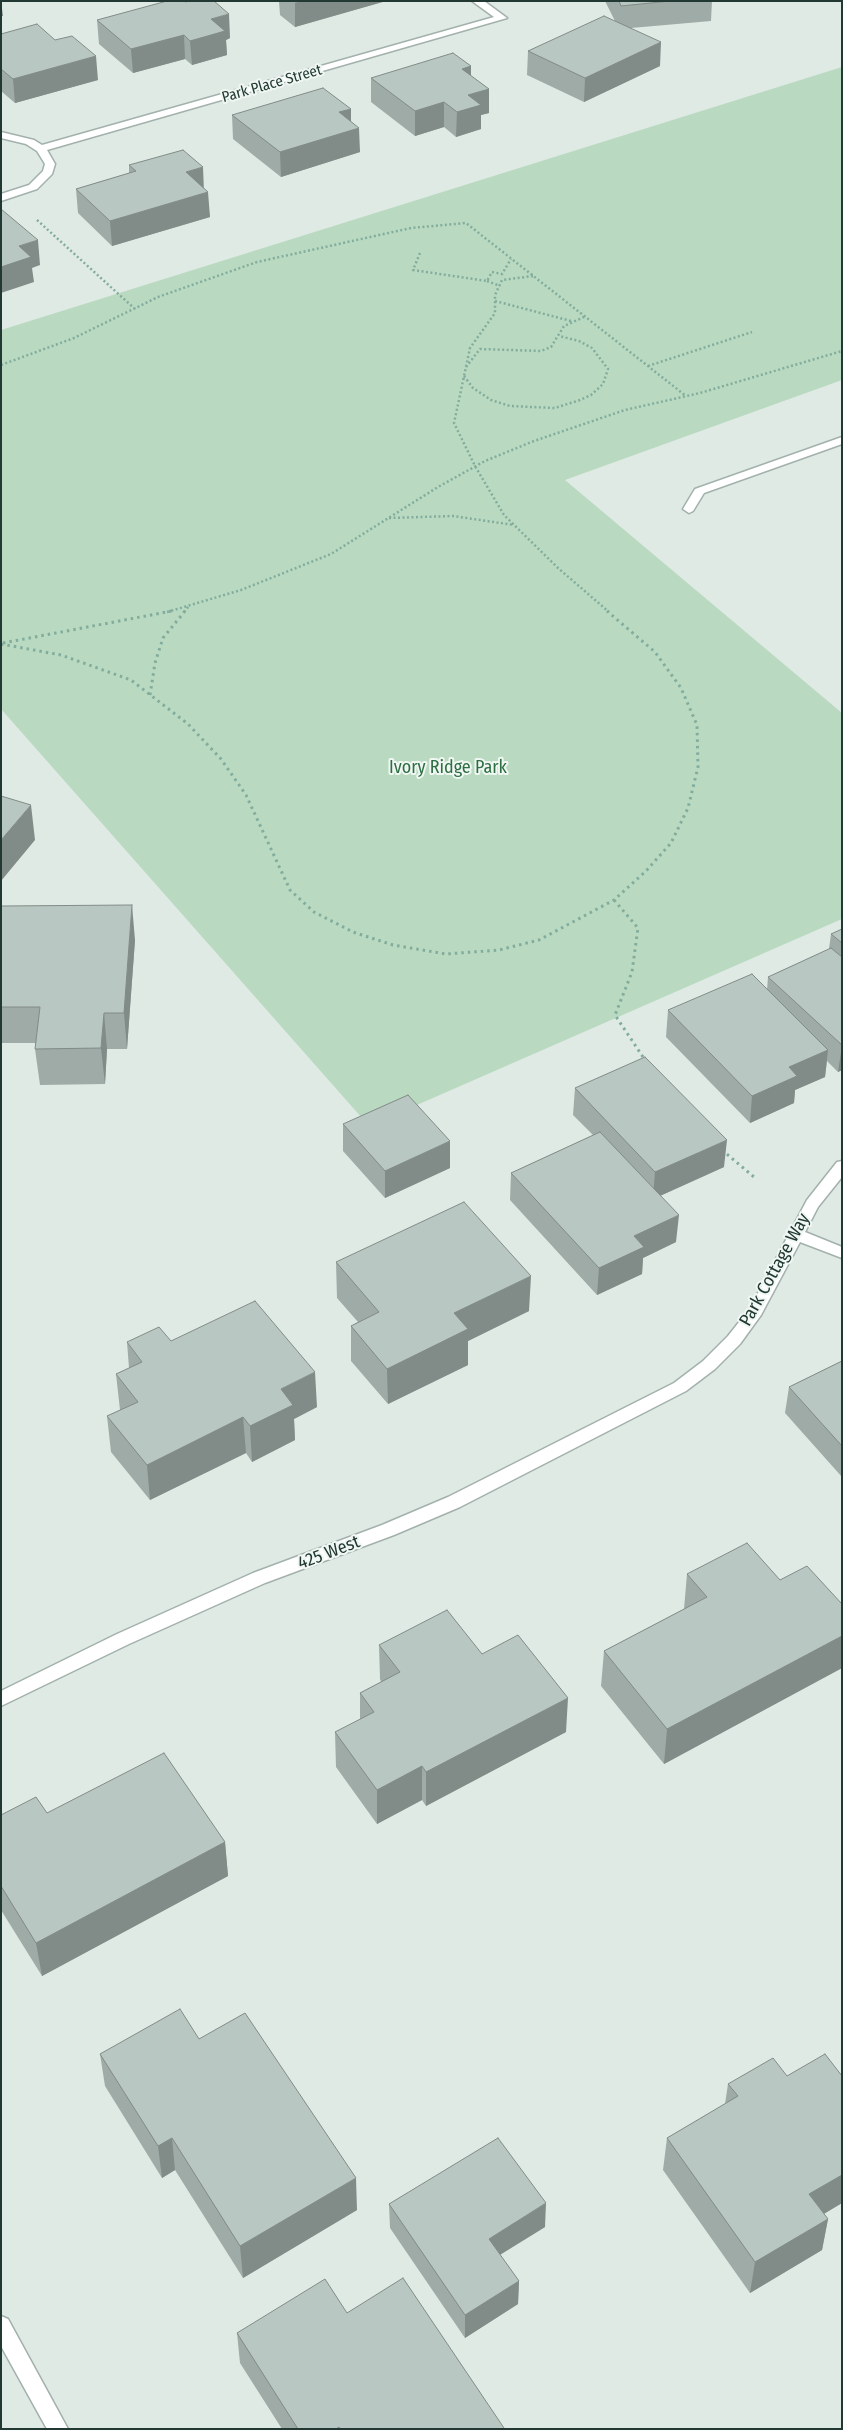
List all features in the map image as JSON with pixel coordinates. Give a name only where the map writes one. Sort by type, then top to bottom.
[{"type":"street","name":"Park Place Street","points":[[42,149],[502,18],[477,1]]},
{"type":"street","points":[[1,136],[30,142],[42,149],[50,164],[48,172],[42,180],[21,192],[1,198]]},
{"type":"street","points":[[689,509],[699,491],[842,440]]},
{"type":"street","name":"Park Cottage Way","points":[[653,1400],[680,1387],[709,1366],[734,1340],[756,1311],[812,1204],[842,1166]]},
{"type":"street","points":[[795,1234],[842,1253]]},
{"type":"street","name":"425 West","points":[[1,1699],[123,1639],[209,1600],[454,1502],[653,1400]]},
{"type":"street","points":[[1,2326],[58,2429]]},
{"type":"path","points":[[36,219],[135,309]]},
{"type":"path","points":[[1,365],[74,338],[158,297],[257,262],[411,228],[466,223],[686,396]]},
{"type":"path","points":[[420,253],[412,270],[487,281],[500,286]]},
{"type":"path","points":[[487,281],[492,272],[502,274],[512,259]]},
{"type":"path","points":[[1,644],[61,655],[131,680],[188,724],[221,759],[246,795],[290,890],[314,912],[353,932],[393,945],[446,954],[499,950],[539,940],[614,900],[671,843],[688,808],[698,767],[697,725],[681,688],[655,652],[558,568],[504,514],[475,466],[454,423],[470,348],[495,313],[495,301],[502,280],[533,276]]},
{"type":"path","points":[[495,301],[572,321]]},
{"type":"path","points":[[465,368],[480,349],[540,351],[551,347],[564,326],[585,317]]},
{"type":"path","points":[[648,366],[752,332]]},
{"type":"path","points":[[464,375],[472,388],[491,400],[510,406],[526,409],[555,408],[580,400],[591,395],[604,384],[608,369],[592,348],[578,341],[559,336]]},
{"type":"path","points":[[1,644],[157,614],[241,590],[331,554],[387,518],[475,466],[534,441],[616,413],[686,396],[842,351]]},
{"type":"path","points":[[387,518],[453,516],[515,525]]},
{"type":"path","points":[[150,695],[155,663],[163,638],[190,605]]},
{"type":"path","points":[[614,900],[638,928],[632,972],[615,1015],[649,1064]]},
{"type":"path","points":[[717,1146],[754,1177]]},
{"type":"green space","name":"Ivory Ridge Park","points":[[842,67],[842,380],[565,480],[842,713],[842,919],[369,1126],[1,709],[1,330]]},
{"type":"building","points":[[167,1],[214,1],[229,14],[211,19],[225,31],[190,41],[184,35],[131,49],[97,20]]},
{"type":"building","points":[[619,1],[670,1],[621,6]]},
{"type":"building","points":[[604,16],[661,42],[585,78],[528,51]]},
{"type":"building","points":[[37,24],[55,40],[72,36],[96,56],[13,79],[1,69],[1,34]]},
{"type":"building","points":[[453,53],[471,66],[462,69],[489,89],[468,95],[481,105],[457,112],[444,102],[415,111],[371,78]]},
{"type":"building","points":[[323,88],[351,109],[339,112],[359,128],[280,152],[232,115]]},
{"type":"building","points":[[183,150],[203,167],[186,172],[208,192],[110,221],[76,189],[136,171],[129,165]]},
{"type":"building","points":[[1,209],[38,240],[19,246],[31,257],[1,267]]},
{"type":"building","points":[[1,796],[31,805],[1,840]]},
{"type":"building","points":[[132,905],[124,1013],[104,1013],[101,1048],[35,1049],[40,1007],[1,1007],[1,906]]},
{"type":"building","points":[[842,929],[842,943],[831,934]]},
{"type":"building","points":[[831,948],[842,957],[842,1045],[768,977]]},
{"type":"building","points":[[752,974],[828,1050],[789,1067],[797,1076],[752,1096],[668,1010]]},
{"type":"building","points":[[645,1057],[727,1140],[655,1172],[575,1088]]},
{"type":"building","points":[[408,1095],[450,1141],[385,1171],[343,1124]]},
{"type":"building","points":[[600,1132],[679,1215],[634,1236],[644,1247],[599,1268],[511,1173]]},
{"type":"building","points":[[464,1202],[531,1276],[454,1313],[468,1329],[387,1369],[351,1326],[379,1312],[336,1262]]},
{"type":"building","points":[[255,1301],[315,1372],[281,1389],[293,1405],[250,1426],[243,1417],[147,1465],[107,1416],[138,1402],[116,1374],[142,1362],[127,1342],[159,1327],[171,1341]]},
{"type":"building","points":[[842,1361],[842,1446],[789,1387]]},
{"type":"building","points":[[747,1543],[780,1580],[807,1566],[842,1604],[842,1636],[667,1729],[604,1651],[707,1597],[687,1574]]},
{"type":"building","points":[[447,1610],[482,1654],[518,1635],[568,1698],[426,1772],[422,1766],[377,1790],[335,1732],[374,1712],[360,1693],[400,1672],[379,1645]]},
{"type":"building","points":[[164,1753],[225,1842],[36,1943],[1,1886],[1,1815],[36,1797],[47,1813]]},
{"type":"building","points":[[180,2009],[199,2039],[245,2013],[356,2178],[240,2246],[172,2138],[158,2146],[100,2054]]},
{"type":"building","points":[[825,2054],[842,2076],[842,2175],[809,2194],[828,2219],[755,2262],[667,2138],[738,2096],[728,2084],[773,2058],[787,2076]]},
{"type":"building","points":[[498,2138],[546,2203],[489,2239],[519,2281],[465,2315],[389,2204]]},
{"type":"building","points":[[403,2278],[504,2428],[340,2429],[339,2427],[336,2429],[298,2429],[237,2333],[325,2279],[347,2313]]}]
